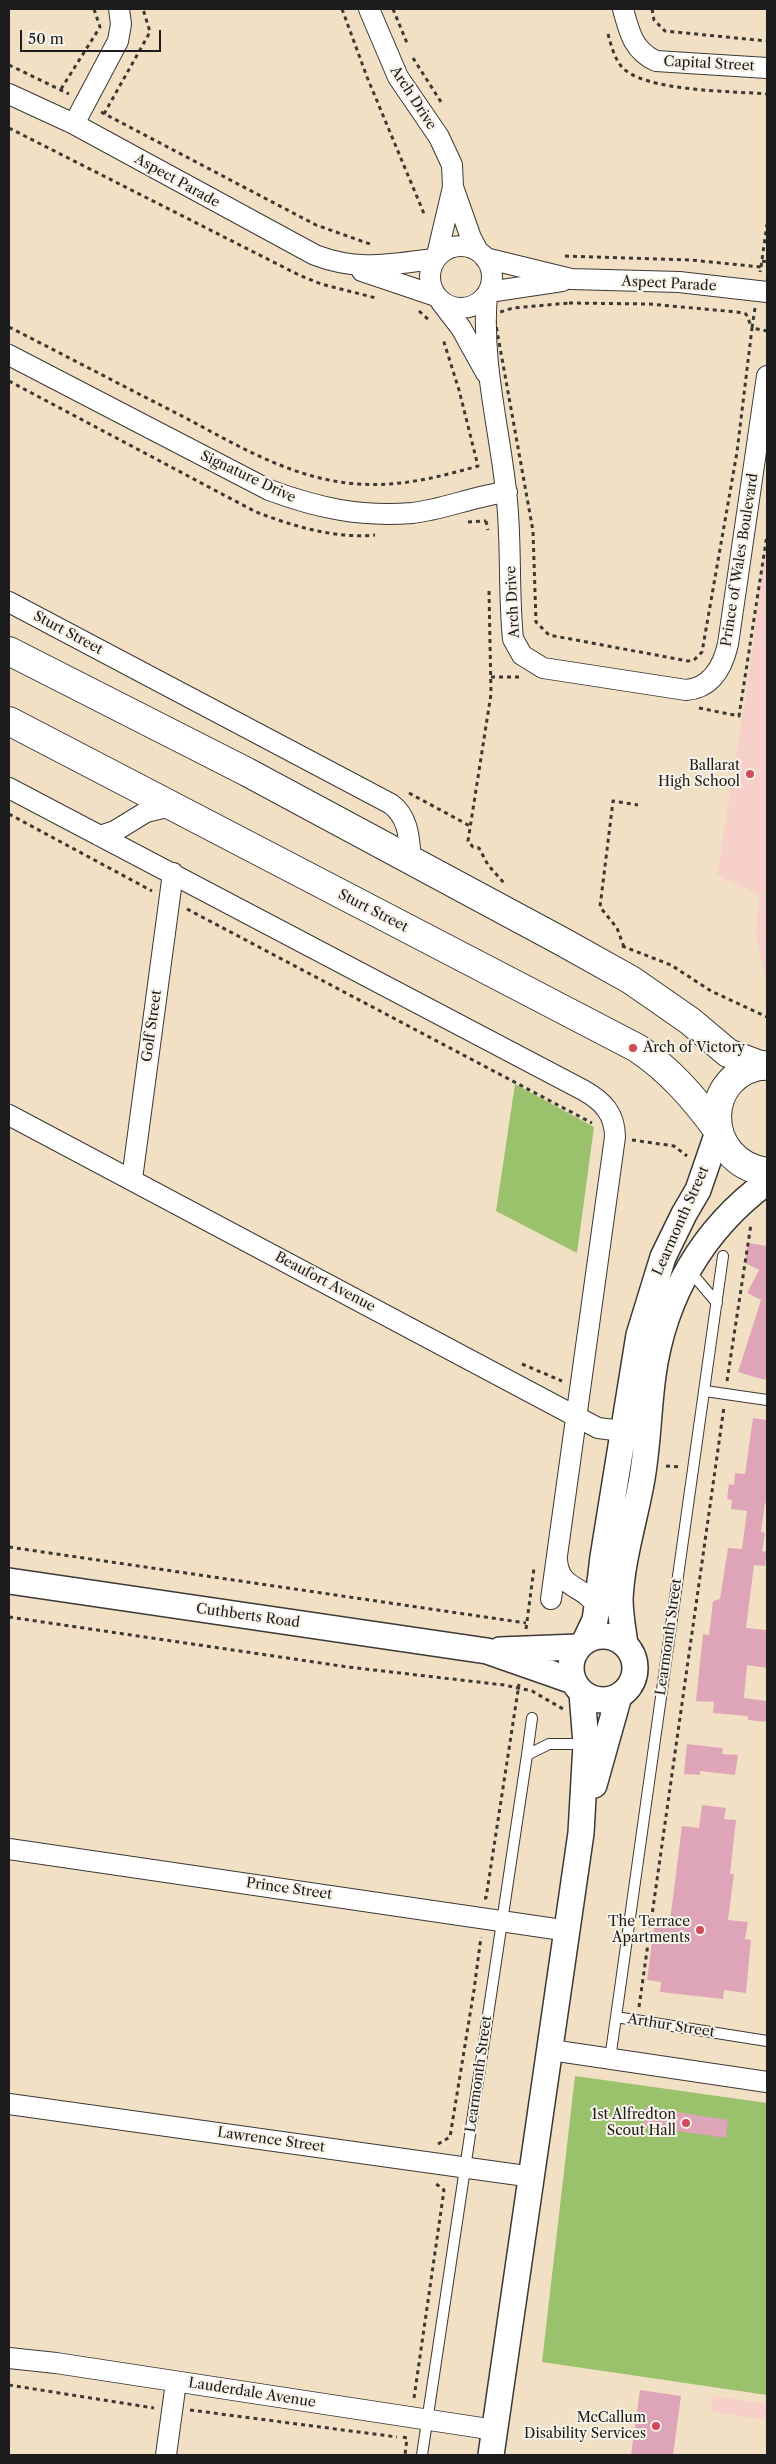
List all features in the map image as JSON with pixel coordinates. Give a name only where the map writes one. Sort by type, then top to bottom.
[{"type":"main road","points":[[9,651],[411,859],[632,980],[683,1016],[728,1053],[765,1065]]},
{"type":"main road","name":"Sturt Street","points":[[9,721],[637,1048],[678,1081],[717,1130],[725,1147],[737,1161],[756,1170],[764,1184]]},
{"type":"main road","points":[[717,1130],[719,1103],[728,1085],[744,1072],[765,1065]]},
{"type":"street","points":[[74,124],[118,41],[121,24],[119,9]]},
{"type":"street","name":"Arch Drive","points":[[369,9],[389,59],[405,90],[439,137],[449,155],[453,187],[470,238],[482,255]]},
{"type":"street","name":"Capital Street","points":[[623,9],[634,42],[642,52],[652,59],[660,62],[767,68]]},
{"type":"street","name":"Aspect Parade","points":[[9,94],[74,124],[306,251],[347,264],[439,299]]},
{"type":"street","name":"Arch Drive","points":[[436,257],[453,187]]},
{"type":"street","points":[[455,246],[471,248],[482,255],[490,266],[492,276],[488,294],[483,300],[470,306],[458,307],[439,299],[429,279],[436,257],[455,246]]},
{"type":"street","name":"Aspect Parade","points":[[482,255],[571,279]]},
{"type":"street","name":"Aspect Parade","points":[[347,264],[389,266],[436,257]]},
{"type":"street","name":"Aspect Parade","points":[[488,294],[571,279],[679,282],[762,291]]},
{"type":"street","name":"Arch Drive","points":[[488,294],[485,319],[490,382],[507,492],[514,642],[522,655],[540,667],[553,671],[676,689],[696,689],[709,681]]},
{"type":"street","name":"Arch Drive","points":[[439,299],[471,344],[490,382]]},
{"type":"street","name":"Signature Drive","points":[[9,355],[269,490],[314,506],[356,513],[413,513],[484,495],[507,492]]},
{"type":"street","name":"Prince of Wales Boulevard","points":[[709,681],[720,668],[728,644],[767,376]]},
{"type":"street","name":"Sturt Street","points":[[9,602],[391,804],[401,814],[405,822],[411,859]]},
{"type":"street","points":[[9,788],[173,872],[583,1090],[602,1102],[604,1121],[615,1137],[550,1599]]},
{"type":"street","points":[[100,836],[115,831],[146,812],[170,806]]},
{"type":"street","name":"Golf Street","points":[[132,1179],[173,872]]},
{"type":"street","name":"Beaufort Avenue","points":[[9,1115],[598,1428],[635,1433]]},
{"type":"street","name":"Learmonth Street","points":[[625,1644],[620,1600],[627,1545],[641,1483],[635,1433],[639,1335],[656,1276],[684,1214],[698,1190],[717,1130]]},
{"type":"street","name":"Learmonth Street","points":[[581,1644],[595,1620],[603,1557],[660,1338],[676,1290],[704,1244],[721,1223],[764,1184]]},
{"type":"street","points":[[557,1552],[558,1569],[563,1580],[590,1597],[597,1607]]},
{"type":"street","name":"Cuthberts Road","points":[[9,1581],[487,1651],[581,1644]]},
{"type":"street","points":[[491,2455],[569,1931],[581,1833],[586,1744],[574,1695],[570,1663],[581,1644],[593,1637],[610,1636],[625,1644],[631,1652],[635,1672],[632,1682],[619,1696],[581,1833]]},
{"type":"street","name":"Cuthberts Road","points":[[487,1651],[574,1695]]},
{"type":"street","points":[[574,1695],[600,1700],[619,1696]]},
{"type":"street","name":"Prince Street","points":[[9,1849],[569,1931]]},
{"type":"street","points":[[551,2050],[767,2082]]},
{"type":"street","name":"Lawrence Street","points":[[9,2104],[533,2176]]},
{"type":"street","name":"Lauderdale Avenue","points":[[9,2358],[495,2430]]},
{"type":"street","points":[[166,2455],[176,2382]]},
{"type":"lane","name":"Learmonth Street","points":[[616,2017],[724,1256]]},
{"type":"lane","points":[[688,1269],[717,1303]]},
{"type":"lane","points":[[705,1391],[767,1400]]},
{"type":"lane","name":"Learmonth Street","points":[[422,2455],[532,1718]]},
{"type":"lane","points":[[527,1755],[549,1744],[586,1744]]},
{"type":"lane","name":"Arthur Street","points":[[610,2058],[616,2017],[767,2041]]},
{"type":"path","points":[[61,89],[100,27],[94,9]]},
{"type":"path","points":[[342,9],[367,77],[426,213],[424,221]]},
{"type":"path","points":[[652,9],[654,20],[664,31],[767,41]]},
{"type":"path","points":[[9,65],[61,89],[316,225],[352,240],[375,246]]},
{"type":"path","points":[[9,128],[299,275],[344,290],[386,300]]},
{"type":"path","points":[[752,328],[746,314],[649,304],[569,303],[513,308],[494,314],[533,531],[534,616],[542,630],[549,635],[688,661],[694,660],[702,652],[738,452],[752,328],[762,291],[760,267],[767,224]]},
{"type":"path","points":[[560,256],[676,259],[760,267]]},
{"type":"path","points":[[762,261],[767,262]]},
{"type":"path","points":[[416,309],[434,325]]},
{"type":"path","points":[[9,327],[269,461],[319,479],[358,484],[427,479],[478,466],[459,390],[443,337]]},
{"type":"path","points":[[752,328],[767,331]]},
{"type":"path","points":[[726,713],[739,716],[767,536]]},
{"type":"path","points":[[491,677],[491,694],[468,841],[473,847],[479,848],[488,865],[508,886]]},
{"type":"path","points":[[624,948],[617,928],[600,908],[613,801],[638,806]]},
{"type":"path","points":[[9,814],[169,900],[604,1121]]},
{"type":"path","points":[[615,944],[671,965],[711,991],[767,1017]]},
{"type":"path","points":[[637,2020],[752,1217]]},
{"type":"path","points":[[9,1547],[526,1623]]},
{"type":"path","points":[[9,1617],[348,1667],[532,1691],[540,1696],[574,1695]]},
{"type":"path","points":[[486,1898],[518,1689]]},
{"type":"path","points":[[450,2137],[481,1936]]},
{"type":"path","points":[[413,2401],[444,2190]]},
{"type":"path","points":[[9,2385],[172,2409],[407,2438],[405,2455]]},
{"type":"shaded area","name":"Ballarat High School","points":[[767,531],[767,988],[756,933],[759,895],[717,875],[749,674]]},
{"type":"shaded area","points":[[713,2396],[767,2404],[767,2420],[711,2412]]},
{"type":"green space","points":[[515,1084],[594,1127],[577,1253],[496,1211]]},
{"type":"green space","points":[[575,2076],[767,2103],[767,2395],[542,2362]]},
{"type":"building","points":[[748,1243],[767,1246],[767,1372],[765,1380],[738,1372],[761,1300],[747,1293],[759,1270],[745,1263]]},
{"type":"building","points":[[753,1418],[767,1420],[767,1503],[765,1503],[761,1532],[765,1533],[762,1551],[767,1552],[765,1566],[754,1565],[746,1628],[767,1630],[767,1668],[747,1665],[744,1698],[767,1701],[767,1722],[748,1720],[748,1716],[713,1713],[714,1702],[696,1701],[703,1634],[709,1635],[713,1601],[720,1599],[728,1548],[742,1549],[747,1511],[731,1509],[732,1500],[727,1499],[729,1484],[734,1485],[735,1473],[745,1474]]},
{"type":"building","points":[[687,1744],[723,1748],[722,1754],[738,1755],[735,1775],[700,1771],[700,1775],[684,1774]]},
{"type":"building","points":[[702,1805],[726,1808],[724,1819],[736,1820],[730,1874],[734,1874],[728,1920],[748,1922],[745,1939],[751,1940],[746,1993],[724,1990],[723,1999],[660,1992],[661,1982],[647,1980],[655,1919],[670,1921],[682,1826],[699,1828]]},
{"type":"building","name":"1st Alfredton Scout Hall","points":[[646,2107],[728,2120],[726,2138],[643,2126]]},
{"type":"building","name":"McCallum Disability Services","points":[[640,2390],[681,2396],[673,2455],[631,2455]]},
{"type":"place","name":"Ballarat High School","points":[[750,774]]},
{"type":"place","name":"Arch of Victory","points":[[633,1048]]},
{"type":"place","name":"The Terrace Apartments","points":[[700,1930]]},
{"type":"place","name":"1st Alfredton Scout Hall","points":[[686,2123]]},
{"type":"place","name":"McCallum Disability Services","points":[[656,2426]]}]
